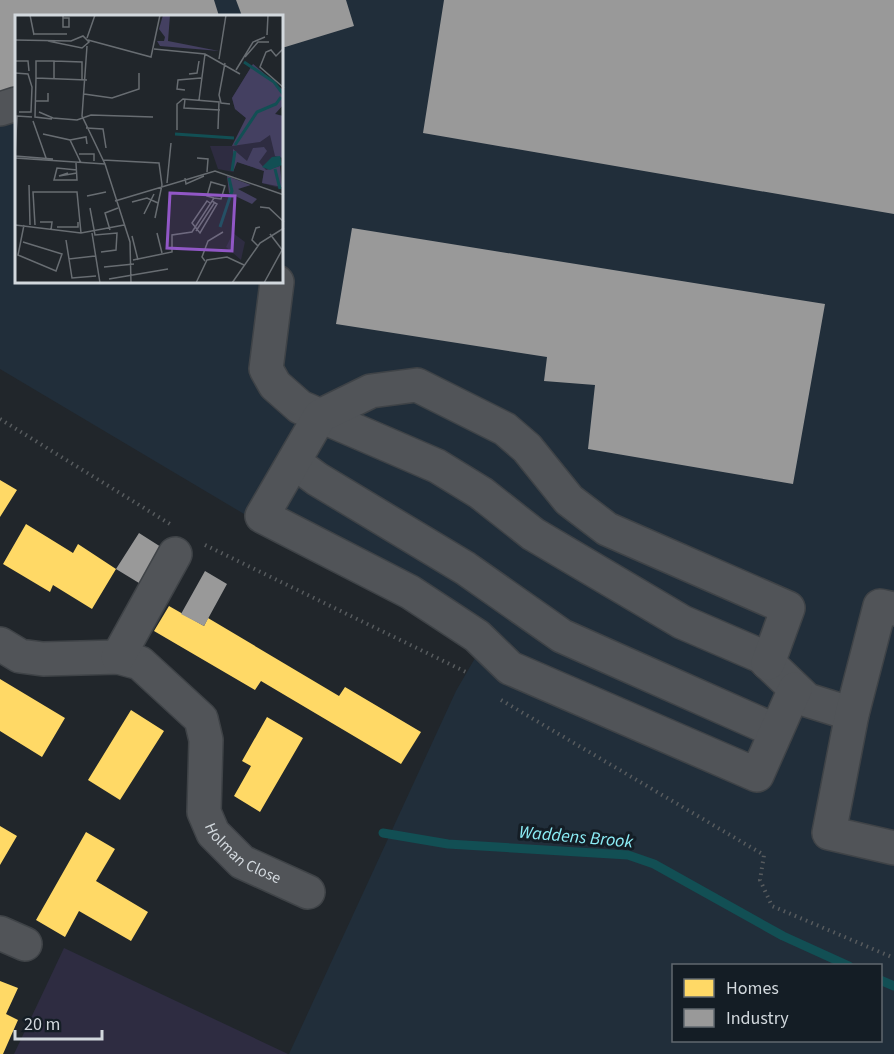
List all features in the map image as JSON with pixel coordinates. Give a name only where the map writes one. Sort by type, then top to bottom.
[{"type":"street","points":[[0,109],[15,104]]},
{"type":"street","points":[[277,284],[266,369],[275,385],[300,407],[437,466],[481,492],[533,534],[682,622],[761,657],[807,700],[852,714]]},
{"type":"street","points":[[768,663],[788,608],[608,529],[569,500],[527,448],[505,429],[417,385],[371,391],[320,416],[262,516],[410,592],[477,636],[510,668],[757,775],[795,688]]},
{"type":"street","points":[[294,462],[317,479],[465,568],[562,636],[776,731]]},
{"type":"street","points":[[118,657],[175,554]]},
{"type":"street","points":[[894,609],[880,606],[852,714],[829,832],[894,848]]},
{"type":"street","name":"Holman Close","points":[[0,644],[20,656],[43,659],[118,657],[140,663],[201,719],[206,740],[204,812],[213,833],[242,862],[308,892]]},
{"type":"path","points":[[0,419],[187,535],[175,554]]},
{"type":"path","points":[[175,554],[189,537],[473,675]]},
{"type":"path","points":[[492,695],[764,855],[760,880],[772,906],[894,958]]},
{"type":"shaded area","points":[[0,0],[894,0],[894,1054],[289,1054],[456,691],[478,653],[0,369]]},
{"type":"shaded area","points":[[64,948],[288,1054],[14,1054]]},
{"type":"building: Homes","points":[[0,480],[17,490],[0,517]]},
{"type":"building: Homes","points":[[26,524],[73,553],[78,544],[116,569],[92,609],[53,585],[50,592],[3,564]]},
{"type":"building: Homes","points":[[169,606],[204,626],[208,618],[339,696],[345,687],[421,732],[401,764],[261,681],[255,690],[154,631]]},
{"type":"building: Homes","points":[[0,679],[65,718],[42,757],[0,731]]},
{"type":"building: Homes","points":[[131,710],[164,731],[120,800],[88,780]]},
{"type":"building: Homes","points":[[267,717],[303,738],[260,812],[234,796],[251,766],[242,761]]},
{"type":"building: Homes","points":[[0,826],[17,836],[0,865]]},
{"type":"building: Homes","points":[[86,832],[115,849],[96,881],[148,912],[131,941],[79,911],[65,937],[36,920]]},
{"type":"building: Homes","points":[[0,981],[18,988],[6,1014],[18,1020],[3,1054],[0,1054]]},
{"type":"building: Industry","points":[[0,0],[214,0],[219,15],[15,15],[15,93],[0,99]]},
{"type":"building: Industry","points":[[236,0],[346,0],[354,26],[284,47],[284,15],[242,15]]},
{"type":"building: Industry","points":[[444,0],[894,0],[894,214],[423,133]]},
{"type":"building: Industry","points":[[352,228],[825,304],[793,484],[588,449],[595,385],[544,381],[547,357],[336,324]]},
{"type":"building: Industry","points":[[139,533],[161,547],[139,583],[116,569]]},
{"type":"building: Industry","points":[[205,571],[227,584],[204,626],[181,614]]},
{"type":"waterway","name":"Waddens Brook","points":[[383,833],[448,844],[628,855],[654,864],[783,936],[845,964]]},
{"type":"waterway","name":"Waddens Brook","points":[[882,981],[894,986]]}]
